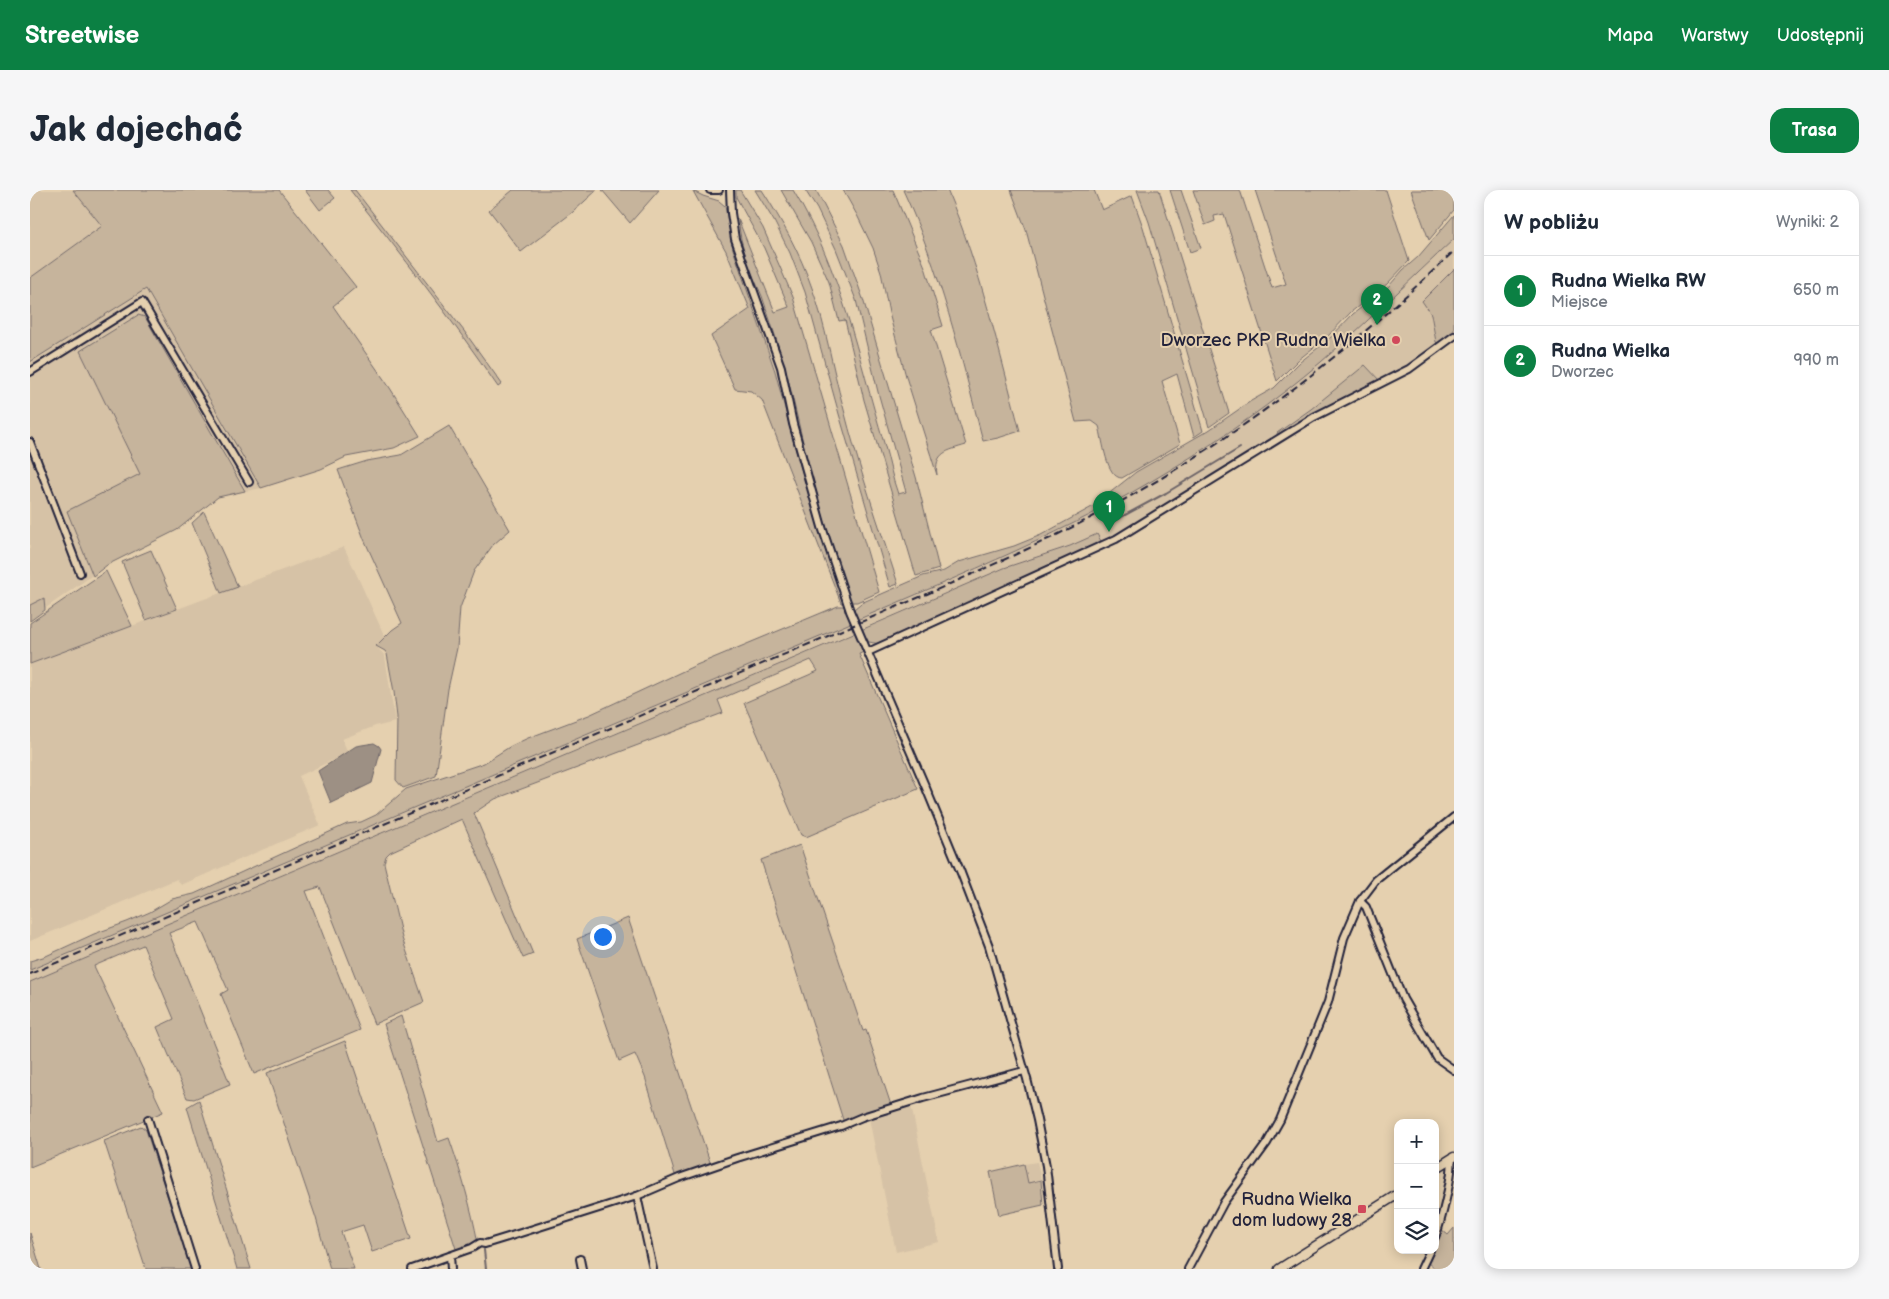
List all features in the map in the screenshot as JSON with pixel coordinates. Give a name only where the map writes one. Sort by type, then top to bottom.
[{"type":"street","points":[[710,190],[719,190]]},
{"type":"street","points":[[730,190],[735,238],[781,367],[793,424],[822,527],[850,611],[989,946],[1024,1071],[1046,1166],[1058,1269]]},
{"type":"street","points":[[30,372],[142,302],[249,482]]},
{"type":"street","points":[[868,652],[1116,540],[1314,417],[1409,369],[1454,336]]},
{"type":"street","points":[[30,442],[80,573]]},
{"type":"street","points":[[1188,1269],[1224,1202],[1267,1143],[1283,1114],[1328,1002],[1346,932],[1360,901],[1376,880],[1454,817]]},
{"type":"street","points":[[1360,901],[1366,908],[1393,976],[1420,1030],[1437,1058],[1454,1070]]},
{"type":"street","points":[[412,1269],[480,1243],[485,1244],[637,1196],[686,1176],[841,1126],[862,1117],[991,1078],[1024,1071]]},
{"type":"street","points":[[148,1119],[194,1269]]},
{"type":"street","points":[[1439,1166],[1452,1158],[1451,1180],[1439,1227]]},
{"type":"street","points":[[637,1196],[652,1269]]},
{"type":"street","points":[[1279,1269],[1394,1197]]},
{"type":"street","points":[[1421,1269],[1428,1254]]},
{"type":"street","points":[[450,1256],[451,1269]]},
{"type":"street","points":[[580,1258],[582,1269]]},
{"type":"shaded area","points":[[30,190],[73,190],[102,226],[146,289],[261,488],[218,497],[177,530],[107,565],[30,619]]},
{"type":"shaded area","points":[[73,190],[279,190],[356,287],[333,306],[390,388],[420,436],[394,448],[346,457],[321,469],[261,488],[146,289],[30,362],[30,278],[102,226]]},
{"type":"shaded area","points":[[305,190],[328,190],[335,198],[320,210]]},
{"type":"shaded area","points":[[350,190],[355,190],[464,331],[502,384],[498,387],[444,312]]},
{"type":"shaded area","points":[[513,190],[597,190],[573,212],[521,252],[489,210]]},
{"type":"shaded area","points":[[602,190],[659,190],[630,223]]},
{"type":"shaded area","points":[[736,190],[740,190],[763,228],[793,297],[879,592],[857,602],[852,602],[850,599],[829,537],[807,459],[788,378],[762,296],[748,265],[738,219],[775,312],[789,307],[764,248],[736,197]]},
{"type":"shaded area","points":[[755,190],[762,190],[783,225],[802,262],[817,302],[855,451],[898,584],[890,587],[805,292],[790,253],[774,221]]},
{"type":"shaded area","points":[[781,190],[793,190],[810,220],[836,282],[847,314],[898,494],[906,492],[878,392],[856,300],[836,249],[817,209],[805,190],[816,190],[844,245],[863,299],[916,477],[939,569],[916,576],[864,400],[845,320],[839,321],[829,282],[811,242]]},
{"type":"shaded area","points":[[843,190],[893,190],[925,267],[943,326],[931,330],[966,445],[948,451],[940,457],[937,475],[907,380],[889,313],[881,272],[873,248]]},
{"type":"shaded area","points":[[903,190],[947,190],[979,279],[1020,431],[983,441],[958,345],[939,282]]},
{"type":"shaded area","points":[[1011,190],[1094,190],[1102,210],[1132,196],[1143,227],[1203,431],[1194,437],[1177,374],[1162,381],[1180,444],[1122,478],[1112,472],[1099,426],[1092,421],[1076,422],[1026,230]]},
{"type":"shaded area","points":[[1137,190],[1159,190],[1229,413],[1209,427],[1149,222]]},
{"type":"shaded area","points":[[1170,190],[1181,190],[1201,248],[1190,252]]},
{"type":"shaded area","points":[[1193,190],[1240,190],[1272,288],[1286,284],[1255,190],[1386,190],[1409,261],[1387,284],[1351,312],[1327,337],[1298,360],[1277,381],[1224,214],[1214,216],[1215,221],[1205,225]]},
{"type":"shaded area","points":[[1411,190],[1454,190],[1454,210],[1429,240]]},
{"type":"shaded area","points":[[693,191],[719,201],[725,206],[733,249],[775,371],[799,462],[843,603],[841,603],[762,400],[751,391],[735,389],[711,336],[750,309],[726,251]]},
{"type":"shaded area","points":[[1454,215],[1454,239],[1372,317],[1321,362],[1267,405],[1229,432],[1170,470],[1094,513],[1016,551],[857,620],[854,609],[861,603],[923,576],[944,571],[959,562],[1014,546],[1041,535],[1092,507],[1136,472],[1209,430],[1251,401],[1274,388],[1300,362],[1328,340],[1353,314],[1389,286],[1418,257]]},
{"type":"shaded area","points":[[1454,239],[1454,269],[1422,301],[1431,314],[1436,342],[1439,345],[1421,359],[1380,381],[1365,366],[1311,409],[1277,433],[1278,436],[1102,543],[1097,534],[1070,546],[1004,568],[30,982],[30,970],[857,620],[1041,540],[1084,518],[1170,470],[1278,396],[1370,319]]},
{"type":"shaded area","points":[[1454,269],[1454,333],[1439,345],[1436,342],[1431,314],[1422,301]]},
{"type":"shaded area","points":[[138,315],[145,317],[245,491],[218,497],[177,530],[107,565],[93,576],[67,511],[140,474],[80,351]]},
{"type":"shaded area","points":[[1365,365],[1380,381],[1278,436],[1277,433],[1311,409]]},
{"type":"shaded area","points":[[449,426],[510,530],[493,545],[474,571],[460,608],[457,648],[448,689],[436,776],[403,788],[396,780],[397,717],[387,654],[376,646],[402,623],[364,539],[338,470],[367,461],[401,455]]},
{"type":"shaded area","points":[[204,512],[238,587],[221,593],[192,523]]},
{"type":"shaded area","points":[[1097,534],[1102,543],[880,644],[869,642],[861,630],[1004,568],[1070,546]]},
{"type":"shaded area","points":[[344,547],[385,637],[376,646],[385,656],[395,722],[378,725],[342,739],[348,753],[299,776],[320,825],[181,885],[177,879],[30,941],[30,664]]},
{"type":"shaded area","points":[[151,550],[177,609],[146,620],[122,562]]},
{"type":"shaded area","points":[[106,571],[132,626],[30,664],[30,623]]},
{"type":"shaded area","points":[[44,598],[45,610],[30,621],[30,605]]},
{"type":"shaded area","points":[[838,606],[845,606],[853,622],[30,970],[30,961],[150,912],[172,899],[194,894],[347,824],[361,822],[376,815],[406,789],[484,763],[528,738],[589,715],[694,666]]},
{"type":"shaded area","points":[[856,632],[864,652],[859,654],[918,789],[806,837],[801,835],[744,703],[818,671],[811,660],[718,700],[723,713],[495,799],[474,813],[533,954],[523,958],[462,819],[390,852],[386,856],[384,863],[402,938],[424,1002],[374,1024],[320,887],[306,891],[360,1030],[254,1074],[221,994],[228,990],[198,922],[169,933],[230,1084],[194,1099],[187,1098],[157,1027],[174,1019],[143,945],[94,966],[163,1112],[30,1167],[30,982]]},
{"type":"shaded area","points":[[374,743],[381,749],[372,783],[331,803],[318,771],[356,746]]},
{"type":"shaded area","points":[[800,845],[863,1031],[866,1030],[891,1105],[844,1123],[761,860]]},
{"type":"shaded area","points":[[628,918],[711,1165],[676,1178],[645,1077],[635,1054],[619,1061],[577,939]]},
{"type":"shaded area","points":[[401,1016],[438,1142],[449,1138],[472,1216],[478,1243],[457,1252],[384,1024]]},
{"type":"shaded area","points":[[345,1041],[411,1239],[372,1252],[363,1225],[341,1232],[354,1269],[330,1269],[316,1218],[267,1073]]},
{"type":"shaded area","points":[[199,1100],[251,1269],[237,1269],[187,1107]]},
{"type":"shaded area","points":[[911,1105],[939,1242],[896,1252],[869,1118]]},
{"type":"shaded area","points":[[141,1126],[146,1130],[191,1269],[146,1269],[104,1141]]},
{"type":"shaded area","points":[[1037,1162],[1041,1180],[1028,1183],[1024,1164]]},
{"type":"shaded area","points":[[1024,1164],[1028,1183],[1041,1180],[1043,1205],[999,1215],[990,1172]]},
{"type":"shaded area","points":[[1454,1228],[1454,1269],[1435,1269],[1427,1262],[1430,1254],[1439,1254],[1439,1233],[1441,1229],[1448,1235]]},
{"type":"shaded area","points":[[30,1233],[41,1269],[30,1269]]},
{"type":"waterway","points":[[1112,522],[1166,493],[1240,448]]},
{"type":"waterway","points":[[484,1250],[486,1269]]},
{"type":"railway","points":[[30,974],[927,594],[1080,524],[1173,471],[1258,415],[1339,353],[1454,251]]},
{"type":"place","name":"Rudna Wielka","points":[[1377,325]]},
{"type":"place","name":"Dworzec PKP Rudna Wielka","points":[[1396,340]]},
{"type":"place","name":"Rudna Wielka RW","points":[[1109,532]]},
{"type":"place","name":"Rudna Wielka dom ludowy 28","points":[[1362,1209]]}]
